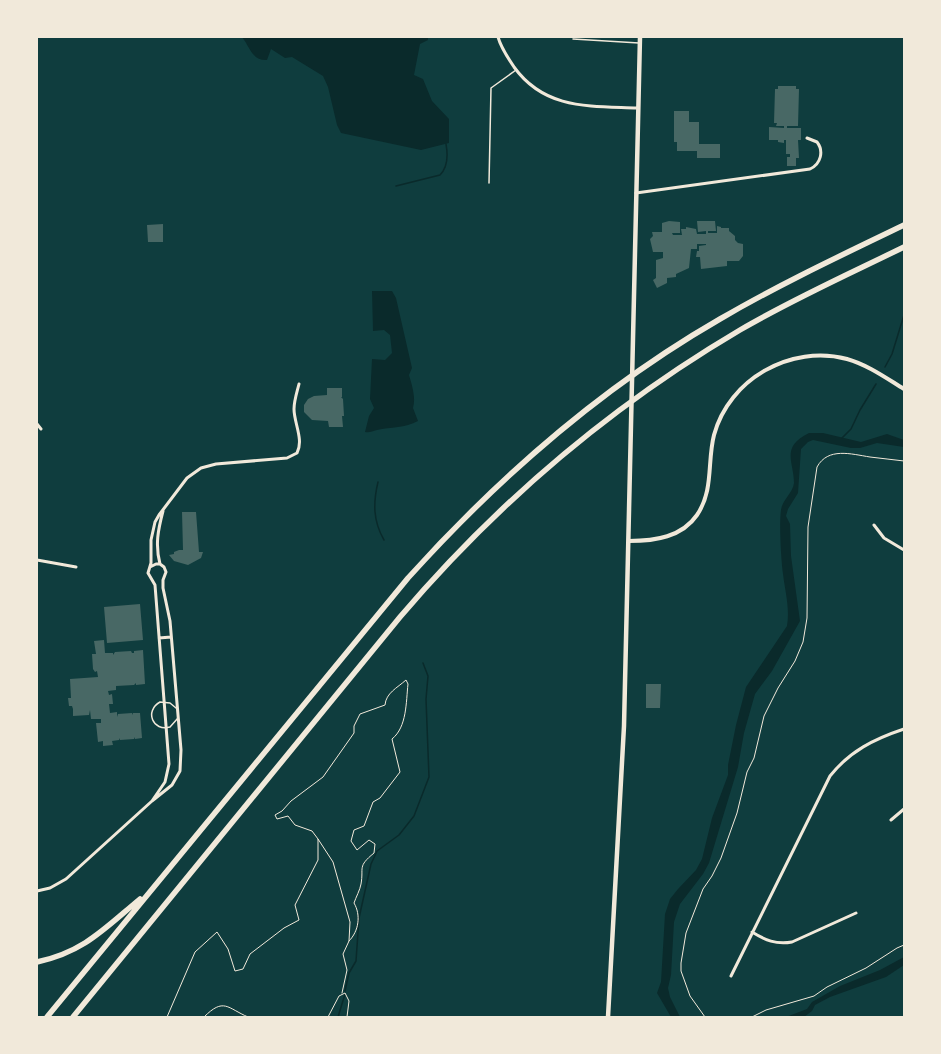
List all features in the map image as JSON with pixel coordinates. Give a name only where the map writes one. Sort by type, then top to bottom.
[{"type":"highway","points":[[47,1017],[408,578],[466,516],[517,468],[581,414],[681,343],[771,290],[904,225]]},
{"type":"highway","points":[[73,1017],[423,590],[483,527],[530,483],[610,417],[699,355],[778,309],[904,247]]},
{"type":"highway","points":[[37,962],[59,956],[94,938],[151,890]]},
{"type":"highway","points":[[76,1017],[92,993]]},
{"type":"main road","points":[[608,1017],[622,774],[630,540],[630,426],[640,37]]},
{"type":"street","points":[[498,37],[502,48],[516,70],[531,86],[555,100],[576,105],[637,108]]},
{"type":"street","points":[[636,193],[810,169],[819,161],[821,151],[817,142],[808,138]]},
{"type":"street","points":[[630,540],[663,538],[678,532],[693,520],[708,494],[712,444],[722,415],[738,392],[751,380],[767,369],[796,358],[817,356],[837,357],[861,364],[904,389]]},
{"type":"street","points":[[152,801],[165,782],[168,771],[159,638],[153,581],[148,576],[153,532],[157,519],[182,483],[201,468],[216,464],[287,458],[297,453],[299,448],[298,427],[294,409],[299,384]]},
{"type":"street","points":[[37,424],[41,429]]},
{"type":"street","points":[[37,891],[50,888],[66,879],[152,801],[172,785],[180,771],[181,762],[178,710],[172,637],[169,614],[164,596],[163,580],[166,572],[164,567],[160,564],[157,540],[164,510]]},
{"type":"street","points":[[874,525],[884,538],[904,550]]},
{"type":"street","points":[[37,560],[76,567]]},
{"type":"street","points":[[150,566],[160,564]]},
{"type":"street","points":[[153,581],[157,582],[163,580]]},
{"type":"street","points":[[159,638],[172,637]]},
{"type":"street","points":[[731,976],[824,787],[838,766],[864,745],[904,729]]},
{"type":"street","points":[[891,820],[904,809]]},
{"type":"street","points":[[752,932],[769,941],[784,944],[792,942],[856,913]]},
{"type":"lane","points":[[573,39],[640,43]]},
{"type":"lane","points":[[489,183],[491,88],[516,70]]},
{"type":"lane","points":[[178,710],[170,703],[164,701],[153,708],[151,716],[158,726],[166,728],[174,724],[178,717]]},
{"type":"path","points":[[705,1017],[690,996],[681,971],[680,963],[686,933],[703,889],[712,876],[721,858],[737,813],[747,772],[754,758],[764,716],[778,688],[796,661],[803,642],[807,618],[808,527],[817,467],[820,460],[840,453],[904,461]]},
{"type":"path","points":[[328,1017],[342,993],[347,970],[343,954],[349,941],[356,934],[359,911],[354,903],[361,884],[361,871],[365,860],[374,853],[375,844],[369,840],[357,850],[351,841],[354,830],[364,826],[373,802],[380,798],[400,772],[392,739],[398,734],[404,715],[408,684],[406,680],[390,692],[385,700],[385,705],[360,714],[354,726],[354,733],[323,778],[291,801],[282,811],[275,815],[277,819],[288,816],[295,825],[312,831],[333,862],[350,922],[349,941]]},
{"type":"path","points":[[168,1017],[195,952],[217,932],[228,948],[235,971],[243,969],[250,954],[284,928],[298,920],[295,905],[318,860],[318,839]]},
{"type":"path","points":[[752,1017],[766,1010],[814,996],[826,987],[866,968],[904,945]]},
{"type":"path","points":[[342,993],[348,996],[349,1001],[347,1017]]},
{"type":"path","points":[[204,1017],[212,1009],[224,1005],[230,1006],[248,1017]]},
{"type":"water","points":[[242,37],[428,37],[428,40],[420,44],[414,75],[423,79],[432,101],[449,119],[449,143],[421,150],[341,133],[337,125],[328,87],[323,76],[292,57],[285,58],[271,49],[267,60],[262,60],[252,53]]},
{"type":"water","points":[[372,291],[392,291],[396,298],[412,368],[409,375],[414,396],[413,408],[418,421],[403,426],[365,432],[369,416],[374,408],[370,399],[372,359],[385,360],[392,353],[390,335],[384,330],[373,331]]},
{"type":"water","points":[[809,433],[823,433],[861,442],[887,434],[904,440],[904,447],[877,443],[860,448],[851,448],[813,440],[808,442],[801,449],[798,493],[788,509],[786,516],[790,524],[791,556],[800,621],[772,671],[755,694],[744,733],[738,767],[709,863],[703,874],[680,904],[674,922],[671,975],[668,988],[670,997],[680,1017],[671,1017],[657,993],[661,982],[665,914],[670,899],[696,870],[702,859],[712,818],[728,775],[728,765],[736,725],[746,687],[787,626],[788,606],[781,551],[781,510],[783,503],[792,490],[794,483],[791,462],[792,449],[794,444],[800,438]]},
{"type":"water","points":[[904,957],[904,965],[886,977],[830,997],[815,1005],[812,1011],[804,1017],[786,1017],[807,1009],[812,1002],[840,986],[880,970]]},
{"type":"building","points":[[778,86],[796,86],[796,89],[799,89],[798,126],[787,126],[787,128],[801,128],[801,140],[798,140],[799,158],[796,158],[796,166],[787,166],[787,157],[790,157],[790,154],[786,154],[786,140],[784,140],[784,143],[778,142],[778,140],[769,140],[769,127],[784,128],[784,126],[776,126],[777,123],[774,123],[775,89],[778,89]]},
{"type":"building","points":[[674,111],[689,111],[689,122],[699,122],[699,144],[720,144],[720,158],[697,158],[697,151],[677,151],[677,142],[674,142]]},
{"type":"building","points":[[669,221],[680,222],[680,233],[672,233],[673,235],[682,235],[681,229],[686,229],[686,227],[696,229],[697,234],[706,234],[706,231],[698,232],[697,221],[715,221],[716,231],[708,231],[708,233],[717,233],[717,226],[721,228],[729,228],[729,231],[735,236],[735,240],[738,243],[743,244],[743,256],[739,261],[727,261],[727,266],[701,269],[700,257],[696,257],[697,251],[699,251],[699,246],[706,244],[697,244],[697,249],[691,249],[689,268],[676,274],[676,277],[667,278],[667,283],[657,288],[653,280],[656,278],[656,260],[663,258],[663,252],[653,252],[650,239],[653,236],[652,232],[662,232],[662,223]]},
{"type":"building","points":[[163,224],[163,242],[148,242],[147,225]]},
{"type":"building","points":[[327,388],[342,388],[341,397],[343,399],[344,416],[342,416],[343,427],[329,427],[328,421],[312,420],[304,412],[304,405],[308,399],[314,396],[327,395]]},
{"type":"building","points":[[182,512],[196,512],[199,552],[203,552],[201,558],[188,565],[174,561],[169,555],[174,554],[174,552],[179,550],[183,550]]},
{"type":"building","points":[[140,604],[143,640],[107,643],[104,607]]},
{"type":"building","points":[[104,640],[105,653],[113,653],[113,655],[115,652],[131,651],[134,653],[134,651],[143,650],[145,684],[136,685],[136,683],[134,685],[116,686],[116,690],[108,691],[109,695],[112,694],[113,704],[109,704],[110,713],[117,712],[117,717],[118,714],[132,713],[133,715],[133,713],[140,713],[142,738],[135,739],[134,737],[134,739],[120,740],[119,738],[119,740],[112,741],[113,745],[103,746],[103,741],[98,742],[96,723],[101,723],[101,719],[91,719],[90,710],[89,715],[73,716],[73,709],[72,706],[69,706],[68,698],[71,698],[70,679],[98,677],[97,671],[95,672],[93,669],[92,654],[96,654],[94,641]]},
{"type":"building","points":[[646,684],[661,684],[660,708],[646,708]]},
{"type":"waterway","points":[[396,186],[440,175],[443,172],[447,161],[446,144]]},
{"type":"waterway","points":[[885,367],[892,354],[904,315]]},
{"type":"waterway","points":[[842,438],[851,429],[860,410],[876,384]]},
{"type":"waterway","points":[[378,482],[375,497],[375,512],[380,533],[384,540]]},
{"type":"waterway","points":[[345,991],[349,973],[356,961],[359,918],[371,864],[377,851],[399,835],[414,816],[429,777],[426,699],[428,676],[423,663]]},
{"type":"waterway","points":[[338,1017],[345,994]]}]
